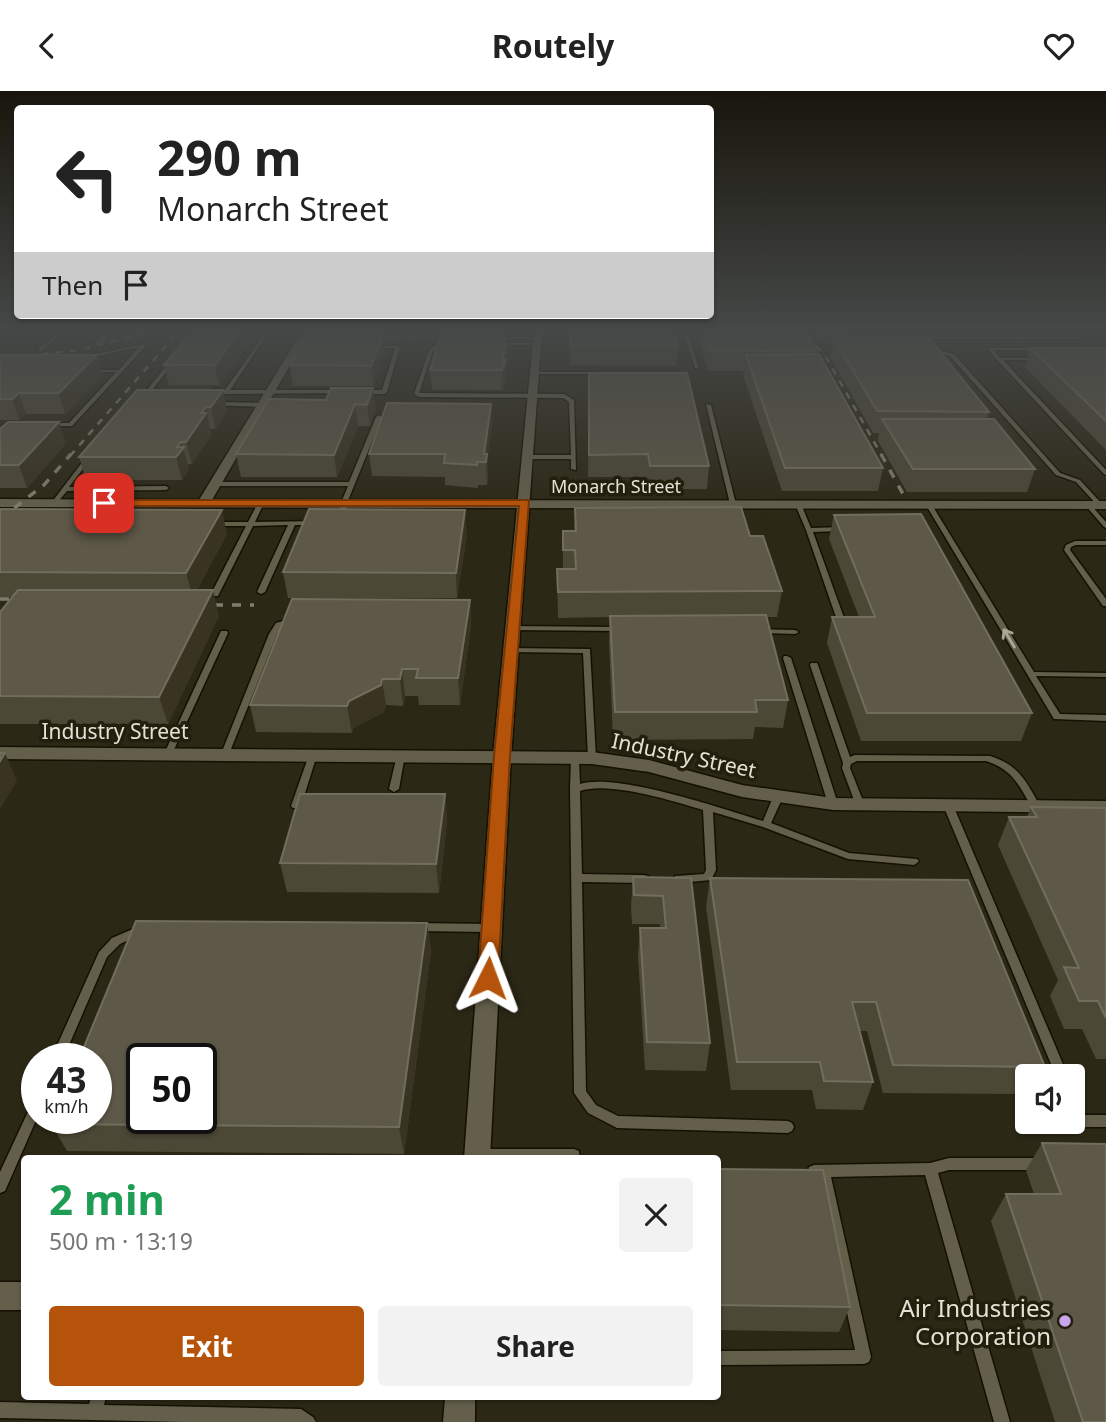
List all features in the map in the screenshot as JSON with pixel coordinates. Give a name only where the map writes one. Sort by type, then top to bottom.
[{"type":"street","points":[[203,503],[268,393]]},
{"type":"street","points":[[477,1155],[502,756],[533,396]]},
{"type":"street","name":"Monarch Street","points":[[0,503],[35,506],[54,503],[344,503],[449,509],[525,503],[704,509],[733,504],[798,504],[887,510],[929,505],[1098,505]]},
{"type":"street","name":"Industry Street","points":[[0,753],[583,758],[649,766],[742,791],[833,804],[1106,807]]},
{"type":"street","points":[[0,1296],[21,1296]]},
{"type":"street","points":[[458,1422],[460,1400]]},
{"type":"lane","points":[[47,425],[70,425],[100,393]]},
{"type":"lane","points":[[141,402],[147,393]]},
{"type":"lane","points":[[416,393],[564,396],[572,401],[573,469]]},
{"type":"lane","points":[[986,393],[1058,474],[1078,481],[1098,505],[1106,526]]},
{"type":"lane","points":[[1031,393],[1106,473]]},
{"type":"lane","points":[[210,404],[262,405]]},
{"type":"lane","points":[[709,405],[733,504]]},
{"type":"lane","points":[[340,519],[379,417]]},
{"type":"lane","points":[[54,503],[96,450]]},
{"type":"lane","points":[[528,457],[573,457]]},
{"type":"lane","points":[[215,484],[352,484]]},
{"type":"lane","points":[[65,489],[166,488]]},
{"type":"lane","points":[[215,594],[261,503]]},
{"type":"lane","points":[[798,504],[843,627]]},
{"type":"lane","points":[[929,505],[1057,717],[1106,718]]},
{"type":"lane","points":[[198,523],[292,524],[350,520]]},
{"type":"lane","points":[[261,592],[292,524]]},
{"type":"lane","points":[[809,530],[857,528]]},
{"type":"lane","points":[[1106,543],[1075,543],[1068,546],[1067,550],[1106,604]]},
{"type":"lane","points":[[225,754],[273,634],[279,625],[306,616]]},
{"type":"lane","points":[[513,628],[624,629]]},
{"type":"lane","points":[[755,631],[794,632]]},
{"type":"lane","points":[[168,754],[224,633]]},
{"type":"lane","points":[[512,650],[587,651],[583,758],[575,789],[580,1093],[592,1109],[617,1122],[788,1127]]},
{"type":"lane","points":[[788,658],[833,804]]},
{"type":"lane","points":[[814,665],[859,806]]},
{"type":"lane","points":[[1032,674],[1106,675]]},
{"type":"lane","points":[[296,806],[313,755]]},
{"type":"lane","points":[[394,789],[401,755]]},
{"type":"lane","points":[[846,763],[855,758],[987,758],[1006,763],[1016,772],[1035,806]]},
{"type":"lane","points":[[575,789],[581,784],[589,783],[613,786],[708,808],[765,825],[848,856],[914,862]]},
{"type":"lane","points":[[765,825],[778,797]]},
{"type":"lane","points":[[948,806],[1057,1064]]},
{"type":"lane","points":[[670,879],[696,880],[706,877],[712,870],[708,808]]},
{"type":"lane","points":[[576,878],[656,879]]},
{"type":"lane","points":[[64,1043],[103,955],[116,941],[149,927]]},
{"type":"lane","points":[[407,927],[491,927]]},
{"type":"lane","points":[[1085,1121],[1106,1121]]},
{"type":"lane","points":[[0,1187],[24,1134]]},
{"type":"lane","points":[[797,1171],[930,1169],[949,1164],[1054,1164]]},
{"type":"lane","points":[[930,1169],[1002,1422]]},
{"type":"lane","points":[[721,1358],[864,1357],[823,1171]]},
{"type":"lane","points":[[94,1413],[98,1400]]},
{"type":"lane","points":[[0,1410],[301,1417],[308,1422]]},
{"type":"building","points":[[0,393],[19,393],[12,399],[0,399]]},
{"type":"building","points":[[134,393],[221,393],[211,407],[206,407],[201,413],[206,413],[186,442],[181,442],[177,447],[184,447],[176,457],[79,457]]},
{"type":"building","points":[[329,393],[371,393],[367,405],[355,404],[334,455],[236,454],[269,399],[326,400]]},
{"type":"building","points":[[589,393],[692,393],[709,466],[650,466],[648,454],[589,455]]},
{"type":"building","points":[[759,393],[841,393],[883,468],[785,468]]},
{"type":"building","points":[[866,393],[974,393],[989,412],[877,411]]},
{"type":"building","points":[[1077,393],[1106,393],[1106,421]]},
{"type":"building","points":[[387,403],[491,404],[484,454],[487,454],[486,462],[477,462],[477,465],[444,463],[445,454],[369,454]]},
{"type":"building","points":[[882,419],[994,419],[1035,469],[913,469]]},
{"type":"building","points":[[8,422],[59,422],[19,465],[0,465],[0,429]]},
{"type":"building","points":[[741,507],[750,536],[763,536],[782,591],[558,592],[557,569],[576,569],[575,550],[563,550],[563,531],[576,531],[575,508]]},
{"type":"building","points":[[0,509],[222,510],[186,573],[0,572]]},
{"type":"building","points":[[309,509],[465,510],[456,573],[283,572]]},
{"type":"building","points":[[921,514],[1032,713],[867,713],[832,617],[875,617],[834,515]]},
{"type":"building","points":[[18,590],[213,590],[159,697],[0,696],[0,612]]},
{"type":"building","points":[[292,599],[470,600],[458,678],[416,678],[418,669],[402,669],[400,679],[382,679],[381,685],[349,701],[347,706],[250,705]]},
{"type":"building","points":[[766,615],[788,700],[755,700],[757,712],[615,712],[610,616]]},
{"type":"building","points":[[300,794],[445,794],[436,864],[280,863]]},
{"type":"building","points":[[1031,807],[1106,808],[1106,1018],[1098,1001],[1079,1001],[1064,967],[1079,968],[1009,817],[1037,817]]},
{"type":"building","points":[[633,877],[691,878],[710,1043],[647,1042],[640,928],[666,928],[663,896],[634,895]]},
{"type":"building","points":[[710,878],[968,880],[1044,1064],[1015,1064],[1015,1067],[893,1065],[876,1002],[852,1002],[873,1082],[824,1081],[820,1062],[737,1062]]},
{"type":"building","points":[[136,921],[427,923],[399,1127],[217,1125],[217,1043],[126,1043],[126,1125],[112,1125],[112,1043],[86,1043]]},
{"type":"building","name":"Air Industries Corporation","points":[[1042,1143],[1106,1144],[1106,1422],[1083,1422],[1006,1194],[1061,1194]]},
{"type":"building","points":[[721,1169],[823,1170],[850,1307],[721,1305]]},
{"type":"railway","points":[[70,456],[125,393]]},
{"type":"railway","points":[[846,393],[882,456]]},
{"type":"railway","points":[[0,519],[44,485],[71,454]]},
{"type":"railway","points":[[881,454],[903,494]]},
{"type":"railway","points":[[0,599],[32,599]]},
{"type":"railway","points":[[196,605],[254,605]]},
{"type":"place","name":"Air Industries Corporation","points":[[1065,1321]]},
{"type":"route","points":[[104,503],[525,503],[502,756],[488,978]]}]
